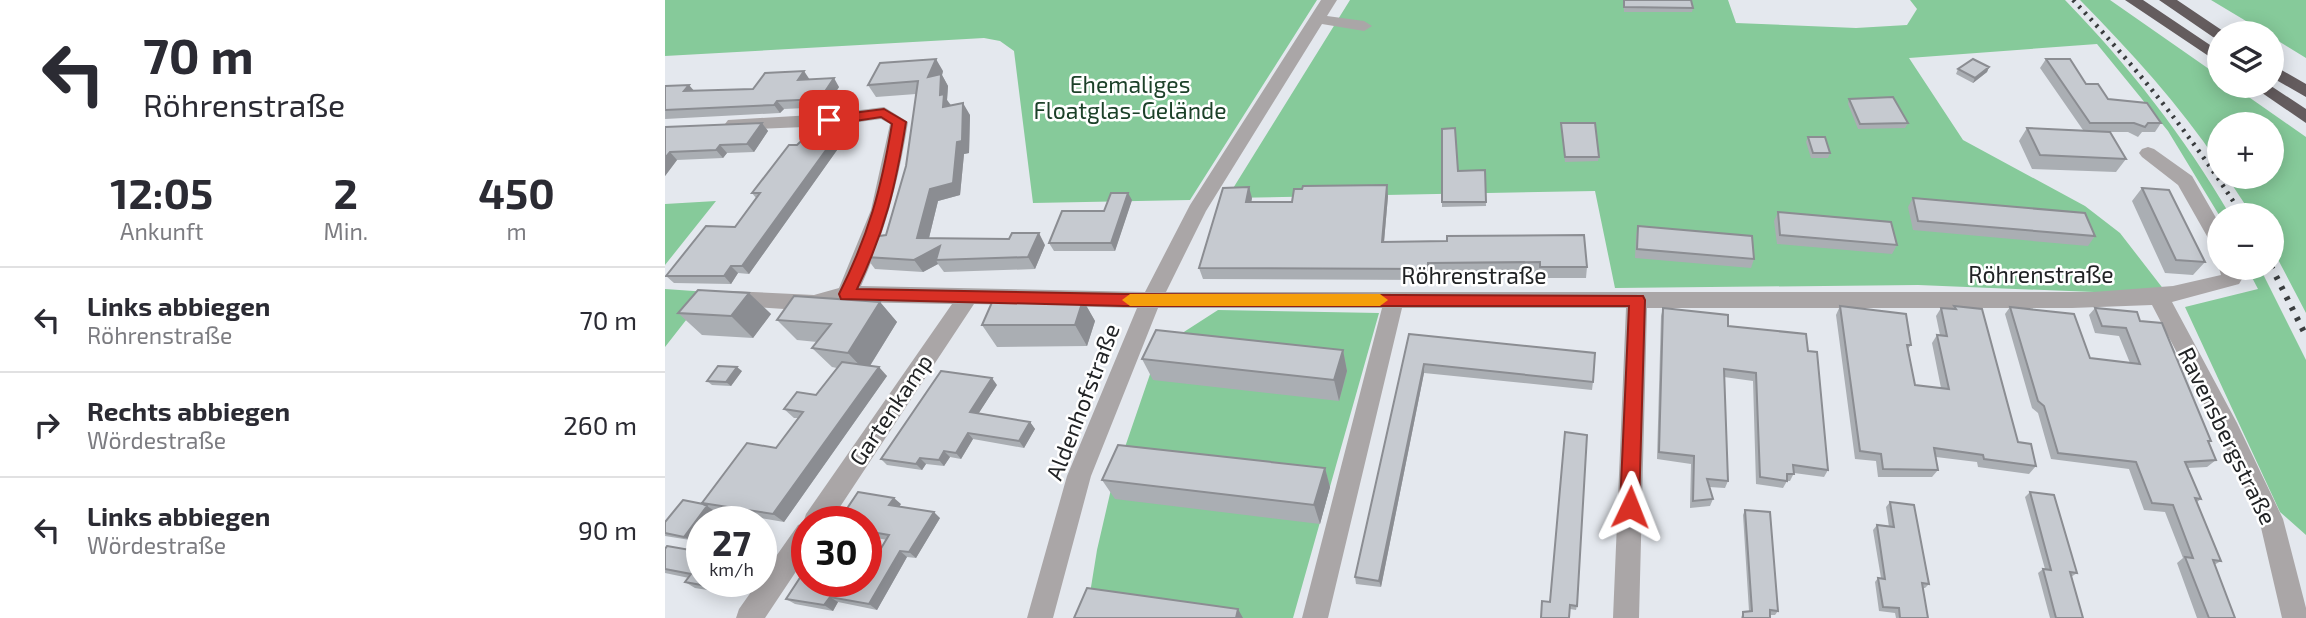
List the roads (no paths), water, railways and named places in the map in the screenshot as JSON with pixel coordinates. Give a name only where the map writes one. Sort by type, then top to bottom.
[{"type":"highway","points":[[2133,0],[2207,50]]},
{"type":"highway","points":[[2167,0],[2207,26]]},
{"type":"highway","points":[[2284,78],[2306,92]]},
{"type":"highway","points":[[2278,98],[2306,117]]},
{"type":"street","name":"Aldenhofstraße","points":[[1040,618],[1079,476],[1105,403],[1150,300],[1197,209],[1329,0]]},
{"type":"street","points":[[1317,19],[1364,26]]},
{"type":"street","points":[[720,125],[829,120],[884,113],[899,122],[889,184],[869,248],[847,294]]},
{"type":"street","points":[[2148,153],[2185,181],[2207,219]]},
{"type":"street","name":"Röhrenstraße","points":[[703,298],[814,303],[847,294],[1150,300],[2159,298],[2209,288],[2229,280]]},
{"type":"street","name":"Gartenkamp","points":[[826,506],[967,298]]},
{"type":"street","name":"Ravensbergstraße","points":[[2159,298],[2229,430],[2271,519],[2295,618]]},
{"type":"street","points":[[1315,618],[1394,300]]},
{"type":"street","points":[[1626,618],[1637,300]]},
{"type":"street","points":[[749,618],[791,556]]},
{"type":"railway","points":[[2073,0],[2163,103],[2234,203]]},
{"type":"railway","points":[[2278,280],[2306,336]]},
{"type":"park label","name":"Ehemaliges Floatglas-Gelände","points":[[1130,98]]}]
